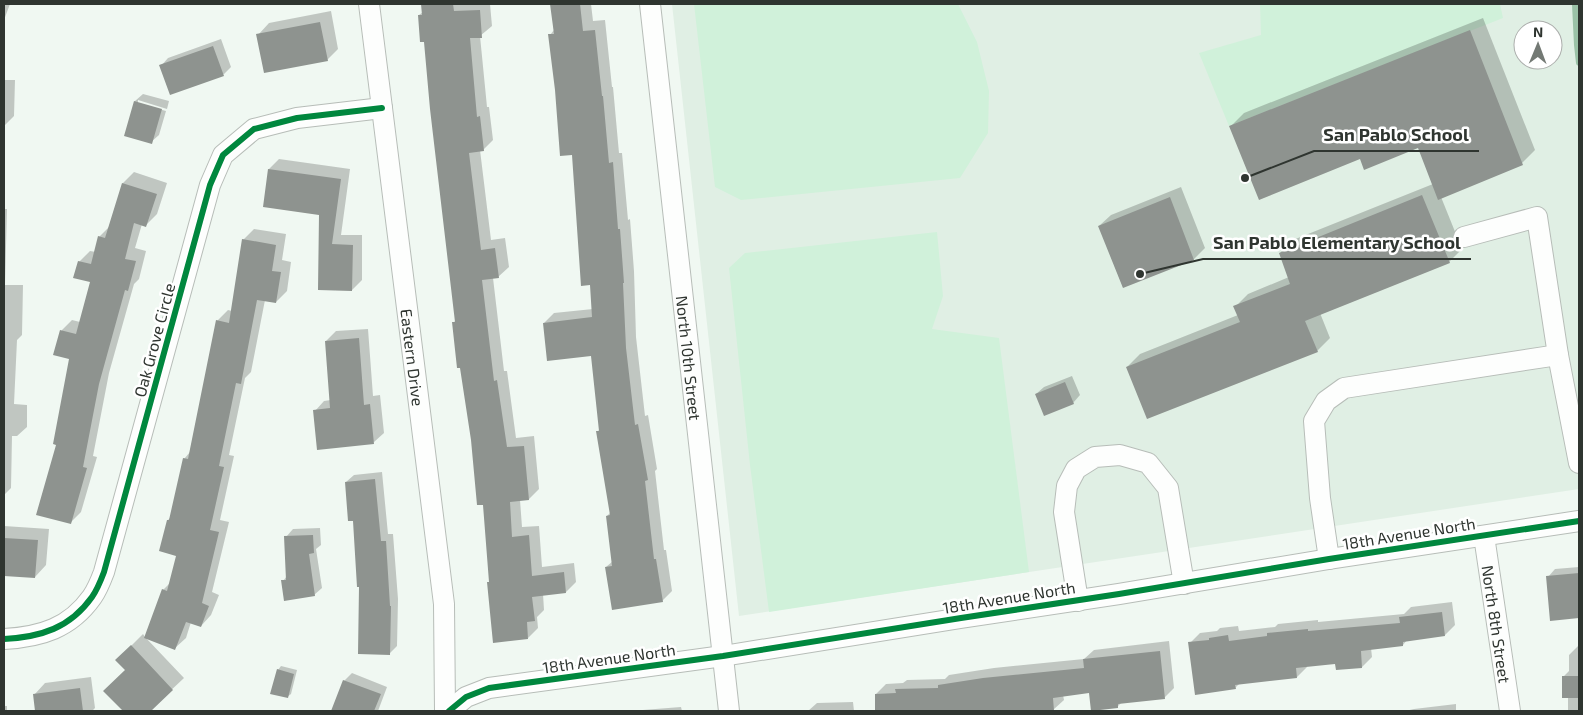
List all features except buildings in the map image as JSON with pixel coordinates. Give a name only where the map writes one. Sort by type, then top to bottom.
[{"type":"street","name":"Eastern Drive","points":[[369,4],[444,604],[445,711]]},
{"type":"street","name":"North 10th Street","points":[[650,4],[729,711]]},
{"type":"street","name":"Oak Grove Circle","points":[[4,639],[23,638],[54,630],[75,617],[93,596],[104,572],[210,185],[223,155],[254,129],[297,118],[382,108]]},
{"type":"street","points":[[1464,237],[1537,217],[1558,356],[1579,463]]},
{"type":"street","points":[[1329,559],[1320,498],[1314,421],[1326,400],[1344,388],[1558,356]]},
{"type":"street","points":[[1078,601],[1064,512],[1067,486],[1076,469],[1095,457],[1120,455],[1148,463],[1168,488],[1184,584]]},
{"type":"street","name":"18th Avenue North","points":[[449,711],[466,698],[489,688],[723,656],[1579,521]]},
{"type":"street","name":"North 8th Street","points":[[1484,536],[1510,711]]},
{"type":"shaded area","points":[[672,4],[1579,4],[1579,489],[739,616]]},
{"type":"green space","points":[[694,4],[958,4],[977,42],[989,91],[988,133],[960,178],[741,200],[715,187]]},
{"type":"green space","points":[[1260,4],[1500,4],[1503,18],[1229,126],[1199,53],[1261,35]]},
{"type":"green space","points":[[937,232],[943,296],[932,329],[999,338],[1029,572],[769,612],[750,465],[729,268],[745,253]]},
{"type":"waterway","points":[[1575,4],[1579,63]]},
{"type":"cycle path","points":[[4,639],[30,636],[54,629],[83,608],[99,585],[210,185],[223,155],[254,129],[297,118],[382,108]]},
{"type":"cycle path","points":[[449,711],[466,697],[489,688],[723,656],[1579,521]]},
{"type":"place","name":"San Pablo School","points":[[1245,178]]},
{"type":"place","name":"San Pablo Elementary School","points":[[1140,274]]}]
